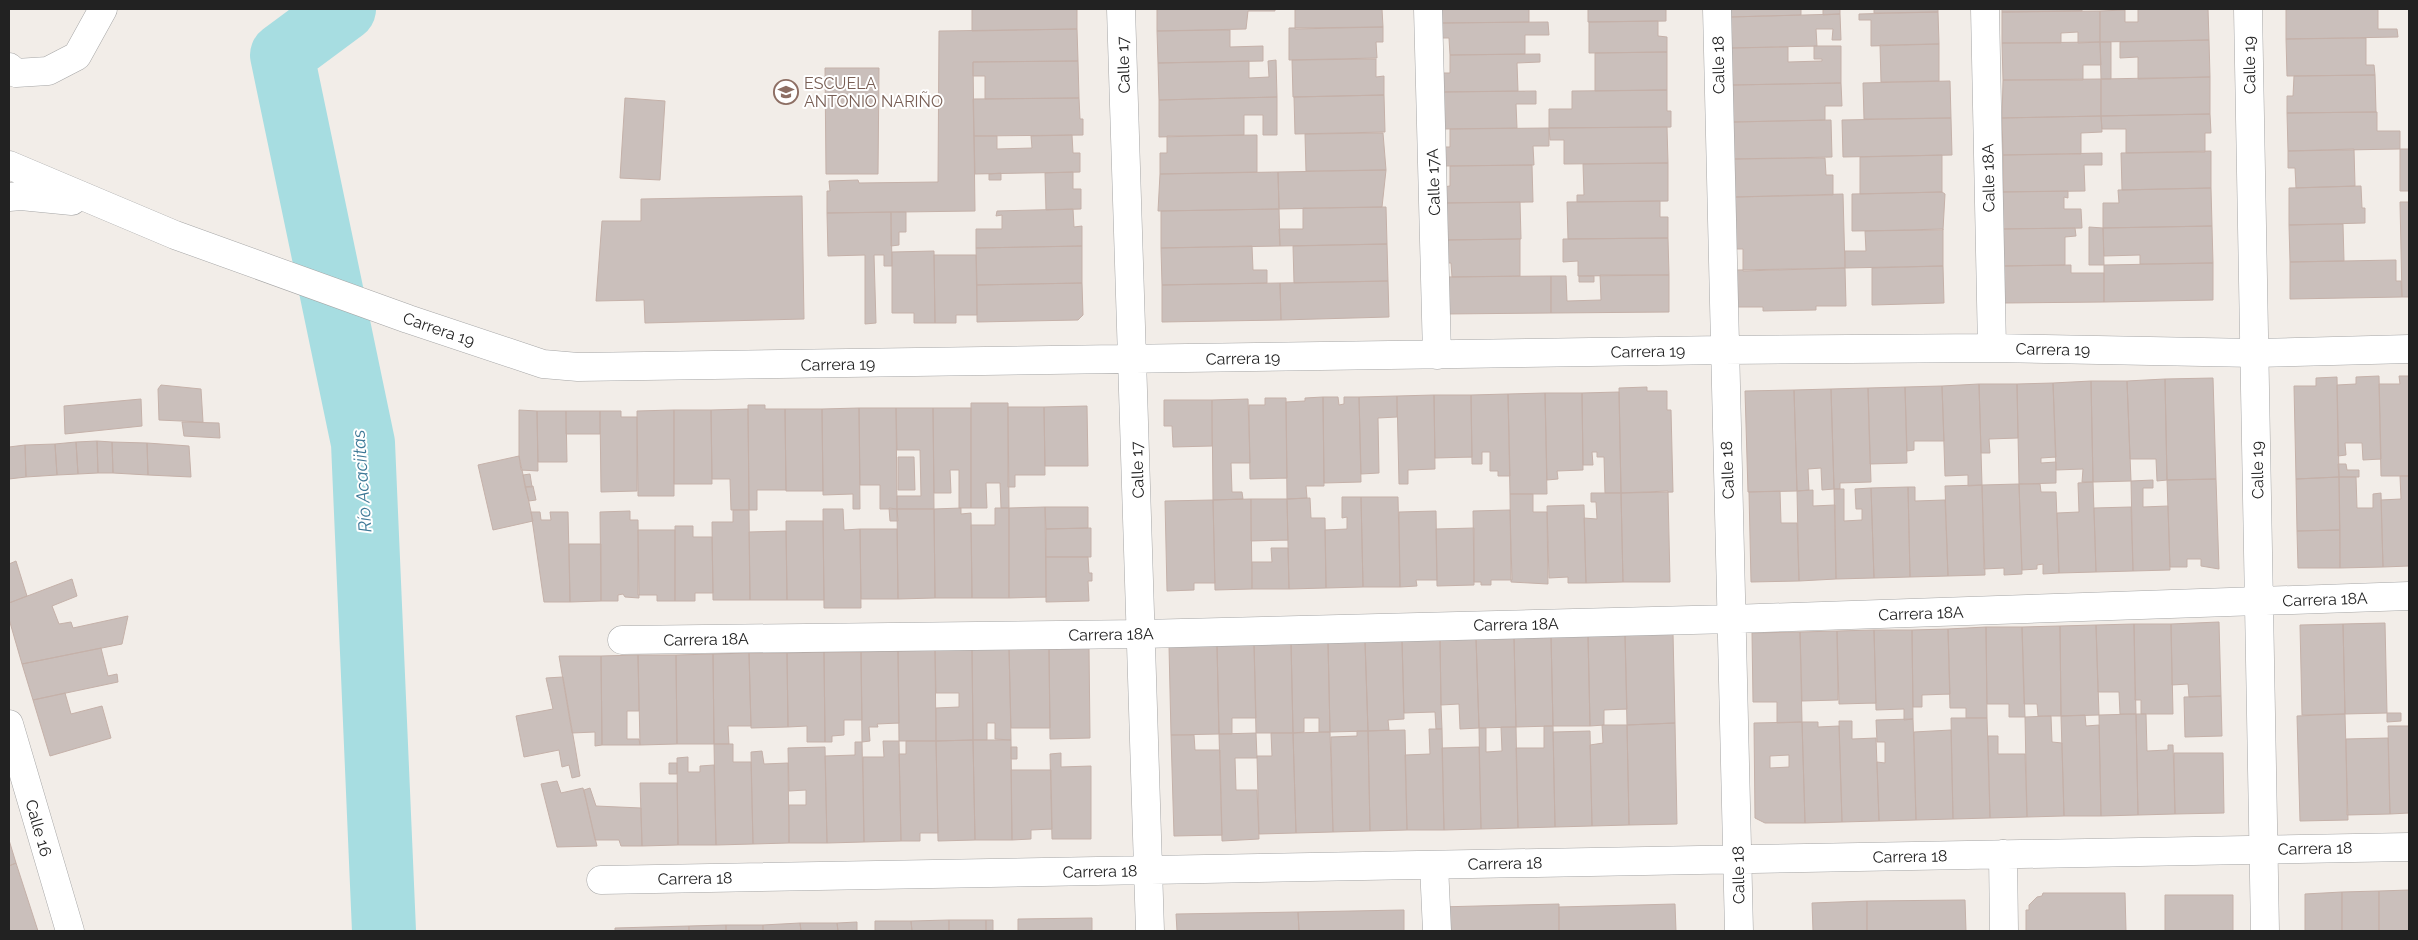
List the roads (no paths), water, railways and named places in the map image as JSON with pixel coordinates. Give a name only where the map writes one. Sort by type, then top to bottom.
[{"type":"street","points":[[9,67],[16,73],[48,71],[76,56],[103,9]]},
{"type":"street","name":"Calle 17","points":[[1121,9],[1134,360],[1150,931]]},
{"type":"street","name":"Calle 17A","points":[[1428,9],[1438,356]]},
{"type":"street","name":"Calle 18","points":[[1717,9],[1739,931]]},
{"type":"street","name":"Calle 18A","points":[[1985,9],[1992,348]]},
{"type":"street","name":"Calle 19","points":[[2248,9],[2266,931]]},
{"type":"street","name":"Carrera 19","points":[[9,165],[175,235],[408,319],[543,364],[578,367],[1438,356],[1724,350],[1992,348],[2254,353],[2409,350]]},
{"type":"street","name":"Carrera 19","points":[[9,197],[21,196],[106,205]]},
{"type":"street","name":"Carrera 18A","points":[[622,640],[1142,634],[1732,619],[2409,596]]},
{"type":"street","name":"Calle 16","points":[[9,724],[70,931]]},
{"type":"street","name":"Carrera 18","points":[[601,880],[2409,846]]},
{"type":"street","points":[[2003,854],[2004,931]]},
{"type":"street","points":[[1434,865],[1437,931]]},
{"type":"waterway","name":"Río Acaciitas","points":[[344,9],[282,55],[363,443],[384,931]]},
{"type":"place","name":"ESCUELA ANTONIO NARIÑO","points":[[786,92]]}]
